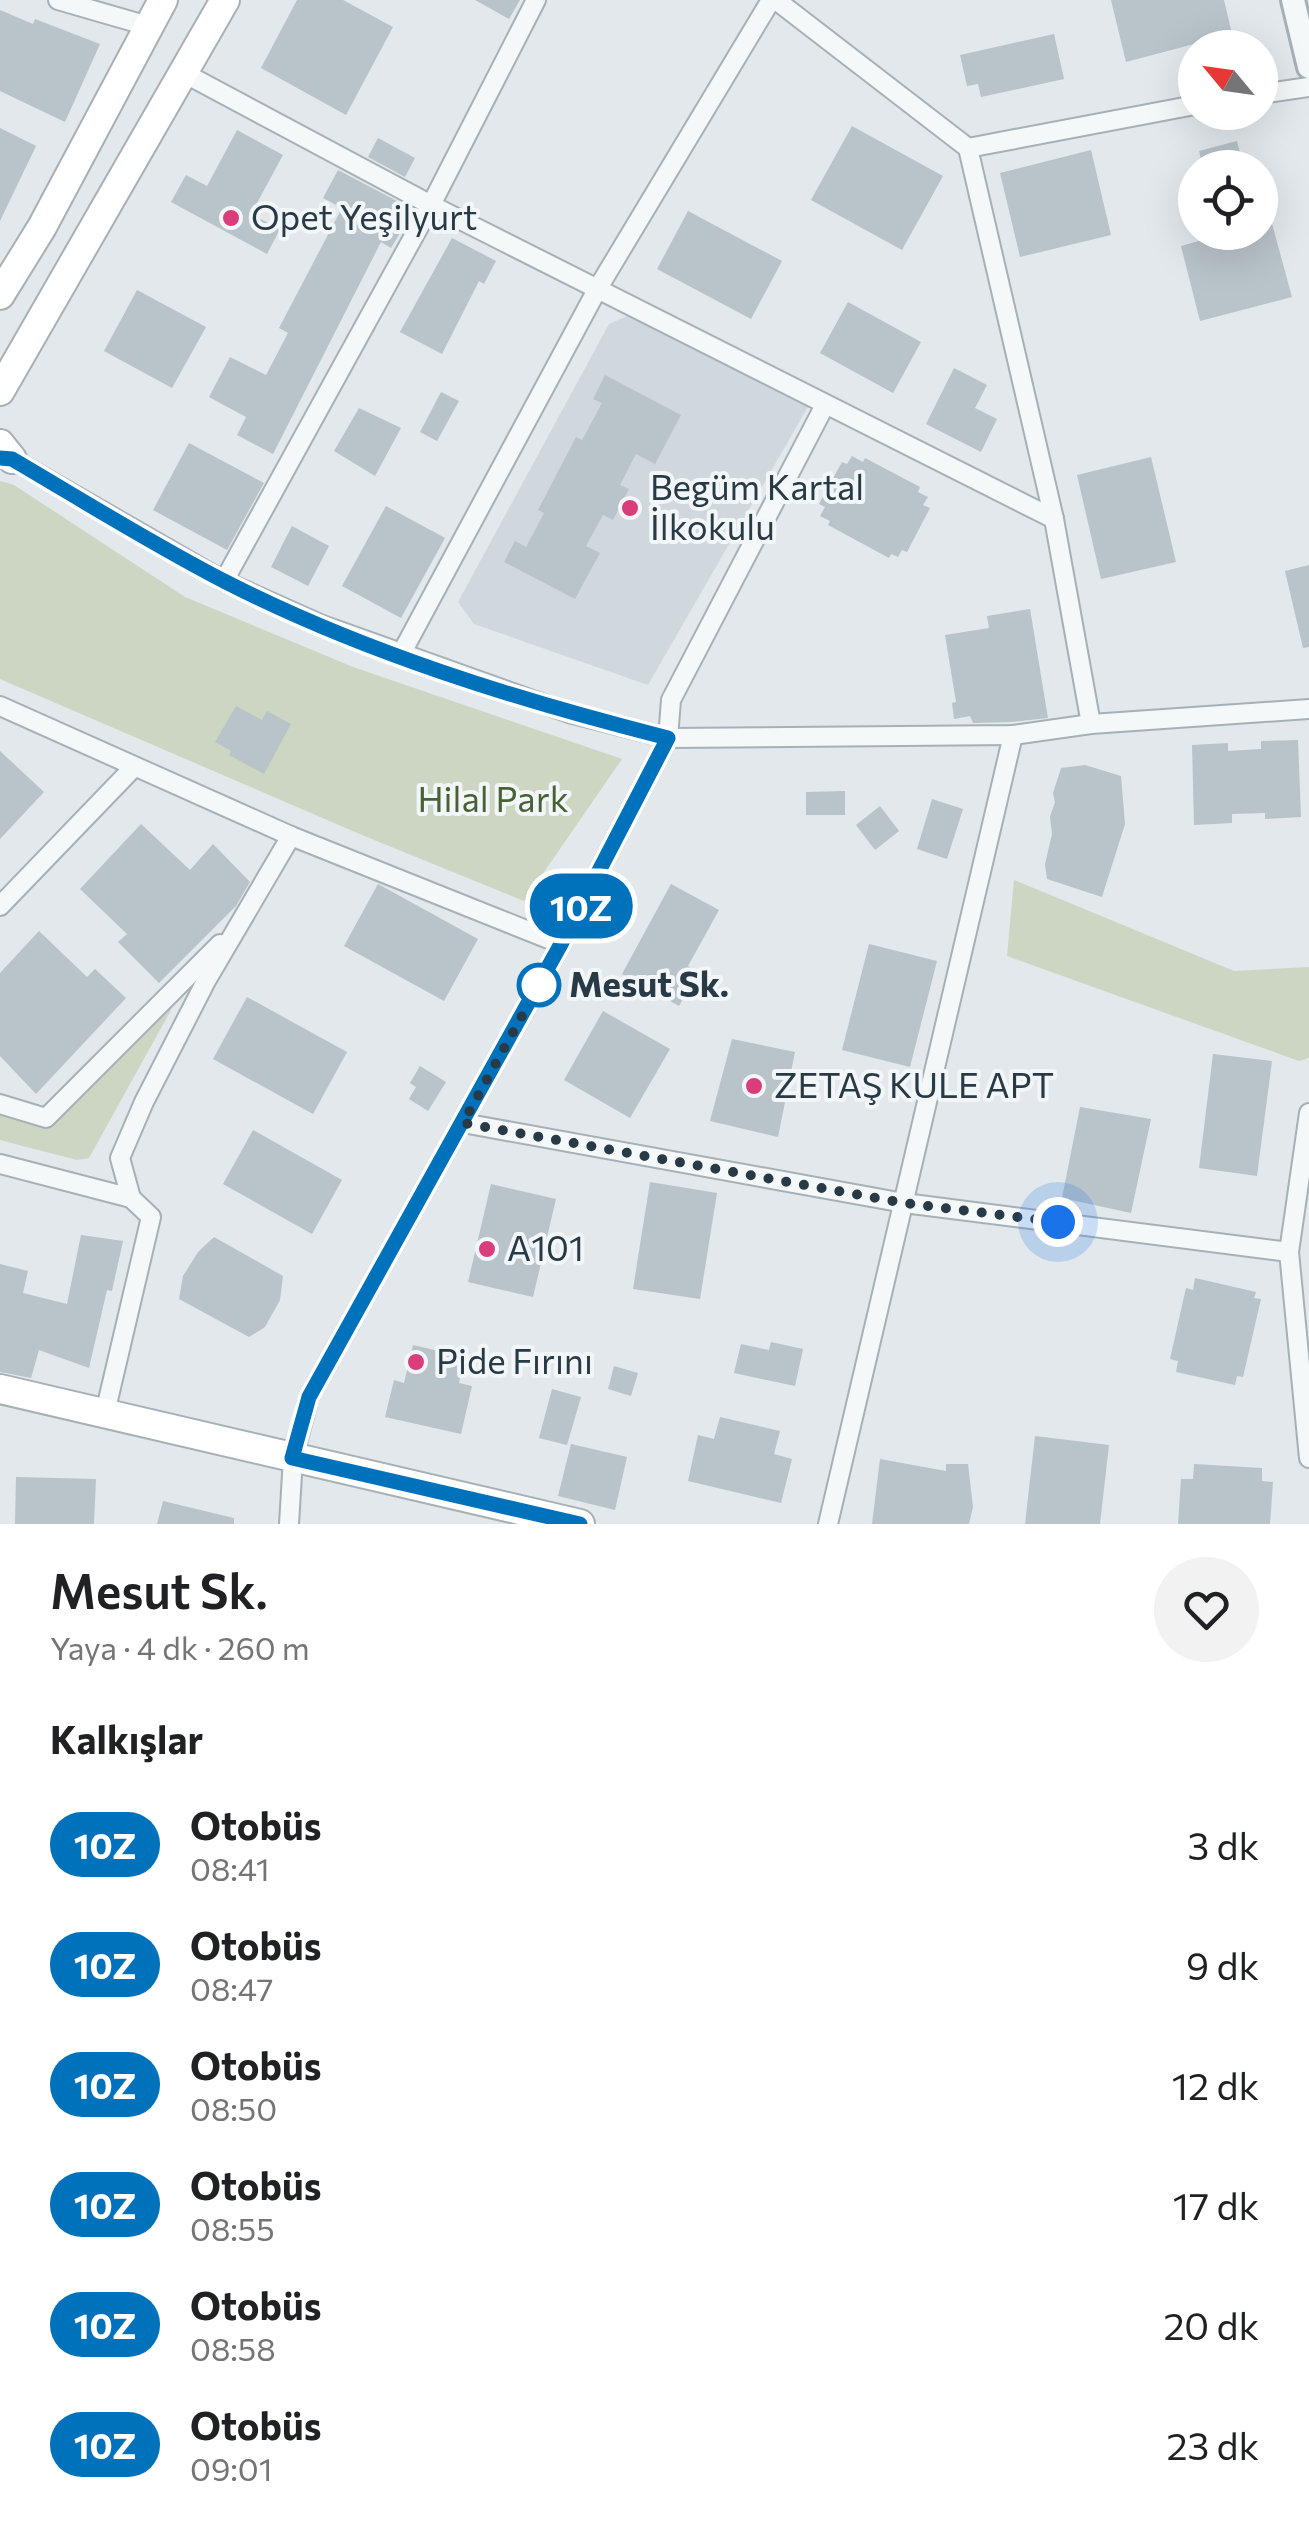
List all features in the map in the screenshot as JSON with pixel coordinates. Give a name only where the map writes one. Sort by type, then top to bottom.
[{"type":"main road","points":[[0,295],[42,227],[163,0]]},
{"type":"main road","points":[[0,390],[225,0]]},
{"type":"main road","points":[[0,1389],[580,1524]]},
{"type":"street","points":[[58,0],[148,26]]},
{"type":"street","points":[[224,581],[431,205],[536,0]]},
{"type":"street","points":[[400,656],[598,288],[773,0],[968,148],[1054,519],[1091,724]]},
{"type":"street","points":[[1293,0],[1309,67]]},
{"type":"street","points":[[182,72],[431,205],[1054,519]]},
{"type":"street","points":[[1278,91],[1309,86]]},
{"type":"street","points":[[968,148],[1178,109]]},
{"type":"street","points":[[290,1524],[292,1458],[309,1397],[561,944],[668,738],[671,700],[825,405]]},
{"type":"street","points":[[4,454],[224,581],[400,656],[570,714],[668,738],[1013,735],[1091,724],[1309,709]]},
{"type":"street","points":[[0,706],[291,836],[561,944]]},
{"type":"street","points":[[828,1524],[1013,735]]},
{"type":"street","points":[[0,906],[134,766]]},
{"type":"street","points":[[131,1198],[120,1158],[144,1102],[291,836]]},
{"type":"street","points":[[0,1104],[46,1118],[238,926]]},
{"type":"street","points":[[1309,1114],[1289,1252],[1309,1458]]},
{"type":"street","points":[[463,1123],[904,1203],[1289,1252]]},
{"type":"street","points":[[0,1164],[131,1198],[151,1217],[105,1412]]},
{"type":"shaded area","points":[[632,314],[809,405],[648,685],[474,624],[458,602],[609,324]]},
{"type":"green space","name":"Hilal Park","points":[[0,481],[14,485],[185,597],[353,667],[622,759],[524,901],[0,679]]},
{"type":"green space","points":[[1014,880],[1234,971],[1309,967],[1309,1058],[1299,1061],[1007,956]]},
{"type":"green space","points":[[158,1003],[171,1010],[89,1158],[77,1160],[0,1140],[0,1098],[54,1111]]},
{"type":"building","points":[[297,0],[343,0],[393,27],[346,115],[261,68]]},
{"type":"building","points":[[475,0],[520,0],[509,19]]},
{"type":"building","points":[[1111,0],[1224,0],[1231,30],[1178,30],[1178,48],[1126,62]]},
{"type":"building","points":[[0,10],[100,44],[65,122],[0,91]]},
{"type":"building","points":[[1054,34],[1064,79],[981,97],[978,84],[967,86],[960,55]]},
{"type":"building","points":[[852,126],[943,176],[902,250],[811,200]]},
{"type":"building","points":[[0,128],[36,146],[0,221]]},
{"type":"building","points":[[237,130],[283,155],[251,214],[280,229],[267,254],[171,202],[186,175],[207,186]]},
{"type":"building","points":[[378,138],[415,158],[405,177],[368,157]]},
{"type":"building","points":[[1237,141],[1239,150],[1203,150]]},
{"type":"building","points":[[1091,150],[1111,235],[1020,257],[1000,173]]},
{"type":"building","points":[[338,170],[414,210],[391,248],[381,242],[273,454],[237,435],[246,417],[209,397],[230,357],[266,375],[288,333],[279,328],[342,208],[323,198]]},
{"type":"building","points":[[688,211],[782,261],[751,319],[657,269]]},
{"type":"building","points":[[452,238],[496,261],[484,284],[479,281],[442,354],[400,332]]},
{"type":"building","points":[[1278,246],[1292,297],[1200,321],[1182,250],[1278,250]]},
{"type":"building","points":[[137,290],[206,327],[172,388],[104,351]]},
{"type":"building","points":[[848,302],[921,342],[893,393],[820,353]]},
{"type":"building","points":[[954,368],[987,385],[975,408],[997,419],[981,452],[926,424]]},
{"type":"building","points":[[605,375],[681,415],[655,464],[636,454],[620,485],[629,489],[613,520],[603,515],[586,546],[600,553],[575,599],[504,562],[515,541],[526,547],[544,513],[538,510],[576,437],[582,440],[602,403],[593,399]]},
{"type":"building","points":[[441,392],[459,401],[437,441],[420,432]]},
{"type":"building","points":[[359,408],[401,428],[375,476],[334,451]]},
{"type":"building","points":[[189,443],[264,483],[227,550],[153,510]]},
{"type":"building","points":[[852,456],[863,462],[865,458],[920,487],[918,492],[928,497],[923,505],[930,508],[907,552],[902,550],[898,557],[891,554],[889,558],[828,525],[830,521],[820,516],[825,507],[819,504],[842,462],[847,464]]},
{"type":"building","points":[[1151,457],[1176,562],[1101,579],[1077,475]]},
{"type":"building","points":[[386,506],[445,538],[401,618],[342,586]]},
{"type":"building","points":[[292,526],[329,546],[308,586],[271,567]]},
{"type":"building","points":[[1309,565],[1309,647],[1303,648],[1285,571]]},
{"type":"building","points":[[1030,609],[1048,718],[973,723],[970,716],[954,719],[952,703],[956,702],[945,635],[989,628],[987,616]]},
{"type":"building","points":[[236,706],[262,720],[267,711],[291,724],[264,774],[229,755],[231,751],[215,742]]},
{"type":"building","points":[[1298,740],[1301,817],[1265,819],[1265,813],[1232,814],[1232,823],[1194,825],[1192,745],[1228,743],[1228,751],[1261,749],[1261,741]]},
{"type":"building","points":[[0,751],[44,792],[0,839]]},
{"type":"building","points":[[1085,765],[1121,776],[1125,824],[1102,897],[1047,879],[1045,864],[1052,834],[1053,793],[1061,768]]},
{"type":"building","points":[[845,791],[845,815],[806,815],[806,792]]},
{"type":"building","points":[[932,799],[963,809],[947,859],[917,849]]},
{"type":"building","points":[[880,806],[899,831],[875,850],[856,825]]},
{"type":"building","points":[[141,824],[190,870],[213,844],[250,882],[236,906],[159,983],[118,942],[127,934],[80,889]]},
{"type":"building","points":[[378,884],[478,939],[444,1001],[344,946]]},
{"type":"building","points":[[671,884],[719,910],[688,966],[698,972],[679,1006],[622,974]]},
{"type":"building","points":[[39,931],[87,977],[95,969],[126,998],[36,1094],[0,1056],[0,973]]},
{"type":"building","points":[[869,944],[937,961],[910,1067],[842,1050]]},
{"type":"building","points":[[247,997],[347,1052],[313,1114],[213,1059]]},
{"type":"building","points":[[603,1011],[670,1049],[630,1118],[564,1080]]},
{"type":"building","name":"ZETAŞ KULE APT","points":[[732,1039],[795,1052],[778,1137],[710,1121]]},
{"type":"building","points":[[1213,1054],[1272,1061],[1257,1176],[1199,1168]]},
{"type":"building","points":[[420,1066],[446,1082],[428,1111],[409,1099],[416,1087],[410,1083]]},
{"type":"building","points":[[1080,1107],[1151,1119],[1131,1213],[1062,1198]]},
{"type":"building","points":[[253,1130],[342,1180],[312,1234],[223,1184]]},
{"type":"building","points":[[650,1182],[717,1193],[700,1299],[633,1289]]},
{"type":"building","points":[[491,1184],[556,1199],[533,1297],[468,1282]]},
{"type":"building","points":[[81,1235],[123,1241],[89,1368],[39,1350],[31,1378],[0,1372],[0,1264],[28,1271],[23,1293],[67,1304]]},
{"type":"building","points":[[214,1237],[283,1276],[280,1300],[265,1327],[249,1337],[179,1299],[183,1276],[198,1252]]},
{"type":"building","points":[[1195,1278],[1256,1292],[1254,1298],[1261,1299],[1243,1377],[1237,1376],[1235,1385],[1176,1372],[1178,1361],[1170,1359],[1186,1288],[1193,1290]]},
{"type":"building","points":[[771,1342],[803,1349],[795,1386],[734,1373],[741,1344],[769,1350]]},
{"type":"building","points":[[413,1345],[464,1357],[459,1383],[472,1386],[461,1434],[385,1417],[394,1380],[404,1383]]},
{"type":"building","points":[[614,1366],[638,1373],[631,1396],[608,1389]]},
{"type":"building","points":[[552,1389],[581,1397],[567,1445],[539,1438]]},
{"type":"building","points":[[720,1417],[780,1431],[774,1454],[792,1459],[781,1503],[688,1481],[698,1435],[714,1439]]},
{"type":"building","points":[[1035,1436],[1109,1445],[1100,1524],[1025,1524]]},
{"type":"building","points":[[571,1444],[627,1457],[615,1510],[558,1496]]},
{"type":"building","points":[[880,1459],[946,1471],[946,1464],[968,1464],[973,1507],[969,1524],[872,1524]]},
{"type":"building","points":[[1194,1464],[1262,1468],[1262,1481],[1273,1482],[1270,1524],[1178,1524],[1181,1479],[1193,1479]]},
{"type":"building","points":[[16,1477],[96,1479],[94,1524],[15,1524]]},
{"type":"building","points":[[163,1501],[234,1518],[234,1524],[157,1524]]},
{"type":"bus line","name":"10Z","points":[[0,458],[12,459],[224,581],[320,624],[400,656],[570,714],[668,738],[561,944],[309,1397],[292,1458],[580,1524]]},
{"type":"place","name":"Opet Yeşilyurt","points":[[231,218]]},
{"type":"place","name":"Begüm Kartal İlkokulu","points":[[630,508]]},
{"type":"place","name":"Mesut Sk.","points":[[539,985]]},
{"type":"place","name":"ZETAŞ KULE APT","points":[[754,1086]]},
{"type":"place","name":"A101","points":[[487,1249]]},
{"type":"place","name":"Pide Fırını","points":[[416,1362]]},
{"type":"route","points":[[539,985],[463,1123],[904,1203],[1058,1222]]}]
